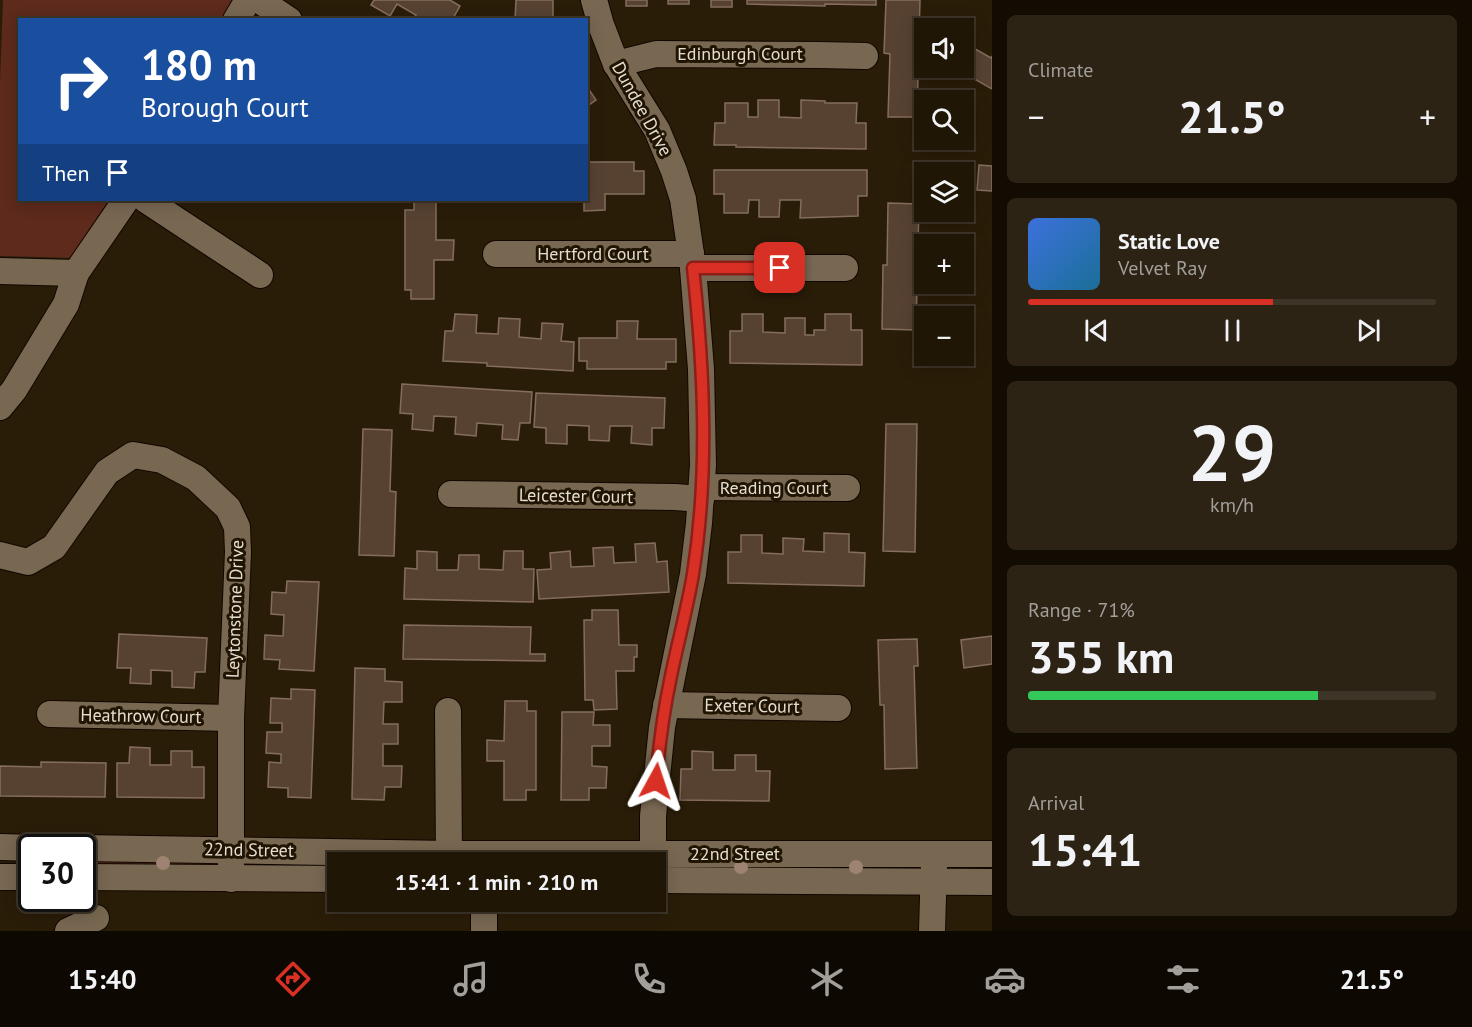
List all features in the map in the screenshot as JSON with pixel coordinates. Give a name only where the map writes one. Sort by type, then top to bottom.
[{"type":"street","points":[[237,18],[248,0]]},
{"type":"street","points":[[259,0],[286,18]]},
{"type":"street","name":"Dundee Drive","points":[[594,0],[616,64],[646,111],[667,151],[683,199],[692,261],[702,369],[702,493],[693,574],[666,705],[657,763],[653,852]]},
{"type":"street","name":"Edinburgh Court","points":[[616,64],[656,54],[865,56]]},
{"type":"street","points":[[0,407],[14,390],[66,304],[76,273],[125,201]]},
{"type":"street","points":[[148,201],[260,276]]},
{"type":"street","name":"Hertford Court","points":[[496,254],[845,268]]},
{"type":"street","points":[[0,271],[76,273]]},
{"type":"street","name":"Leytonstone Drive","points":[[0,555],[28,562],[54,547],[107,472],[133,455],[162,460],[196,478],[228,508],[237,528],[238,552],[231,718],[231,879]]},
{"type":"street","name":"Reading Court","points":[[702,493],[847,488]]},
{"type":"street","name":"Leicester Court","points":[[451,494],[675,497],[702,493]]},
{"type":"street","name":"Exeter Court","points":[[666,705],[837,708]]},
{"type":"street","points":[[448,711],[449,852]]},
{"type":"street","name":"Heathrow Court","points":[[50,714],[231,718]]},
{"type":"street","points":[[0,847],[18,848]]},
{"type":"street","name":"22nd Street","points":[[96,848],[231,849],[327,853]]},
{"type":"street","points":[[932,931],[934,854]]},
{"type":"street","name":"22nd Street","points":[[666,858],[992,854]]},
{"type":"street","points":[[0,877],[18,877]]},
{"type":"street","name":"22nd Street","points":[[96,878],[327,879]]},
{"type":"street","name":"22nd Street","points":[[666,880],[992,882]]},
{"type":"street","points":[[484,912],[484,931]]},
{"type":"street","points":[[68,931],[96,918]]},
{"type":"shaded area","points":[[3,0],[233,0],[222,18],[18,18],[18,201],[108,201],[73,258],[0,256],[0,81]]},
{"type":"shaded area","points":[[96,857],[207,861],[207,866],[96,867]]},
{"type":"building","points":[[374,0],[450,0],[460,6],[453,18],[414,18],[416,15],[397,4],[390,16],[371,5]]},
{"type":"building","points":[[516,0],[553,0],[553,18],[515,18]]},
{"type":"building","points":[[626,0],[647,0],[647,6],[626,6]]},
{"type":"building","points":[[668,0],[689,0],[689,4],[668,4]]},
{"type":"building","points":[[711,0],[732,0],[732,7],[711,7]]},
{"type":"building","points":[[747,0],[876,0],[876,5],[747,4]]},
{"type":"building","points":[[886,0],[920,0],[920,18],[914,18],[914,78],[918,78],[918,90],[914,90],[914,117],[888,117],[890,54],[884,53]]},
{"type":"building","points":[[974,48],[991,58],[992,56],[992,89],[973,78]]},
{"type":"building","points":[[588,88],[596,100],[588,106]]},
{"type":"building","points":[[758,100],[779,100],[779,117],[801,118],[801,100],[857,103],[856,123],[866,123],[866,149],[714,145],[715,123],[725,123],[725,103],[748,103],[748,117],[758,117]]},
{"type":"building","points":[[588,162],[634,162],[634,171],[644,171],[644,194],[605,194],[605,210],[584,211],[584,201],[588,201]]},
{"type":"building","points":[[979,165],[992,166],[992,191],[977,190]]},
{"type":"building","points":[[714,170],[867,170],[867,196],[858,196],[858,216],[800,218],[801,200],[780,200],[779,217],[759,217],[759,200],[749,200],[748,213],[724,213],[724,194],[714,194]]},
{"type":"building","points":[[414,201],[436,201],[436,240],[454,240],[453,260],[434,260],[434,299],[411,299],[411,290],[405,290],[405,210],[414,210]]},
{"type":"building","points":[[888,203],[914,204],[914,222],[919,222],[918,234],[914,234],[914,294],[917,294],[917,306],[914,306],[914,330],[882,329],[883,265],[887,265]]},
{"type":"building","points":[[455,314],[477,315],[476,333],[498,334],[499,318],[520,319],[519,337],[541,339],[542,323],[563,324],[561,341],[574,342],[573,371],[443,361],[445,331],[453,331]]},
{"type":"building","points":[[742,314],[763,314],[763,332],[785,333],[785,318],[805,318],[805,335],[814,335],[814,330],[825,330],[825,314],[851,314],[851,330],[862,330],[862,365],[730,363],[730,331],[742,331]]},
{"type":"building","points":[[617,321],[638,321],[637,339],[676,339],[676,362],[666,362],[666,369],[587,369],[587,361],[579,361],[579,338],[617,338]]},
{"type":"building","points":[[402,384],[532,392],[530,423],[520,423],[518,440],[502,439],[503,425],[477,423],[476,436],[455,434],[456,417],[434,416],[433,431],[412,429],[413,414],[400,413]]},
{"type":"building","points":[[536,393],[665,398],[664,428],[652,428],[652,445],[631,443],[632,426],[610,426],[609,441],[589,440],[589,426],[567,425],[567,444],[546,443],[546,428],[534,427]]},
{"type":"building","points":[[886,424],[917,424],[915,552],[883,551]]},
{"type":"building","points":[[363,429],[392,430],[390,491],[396,492],[394,556],[359,555]]},
{"type":"building","points":[[824,533],[849,534],[849,552],[865,553],[864,586],[728,583],[728,552],[741,552],[741,535],[762,535],[762,553],[783,554],[783,538],[804,539],[803,551],[824,552]]},
{"type":"building","points":[[655,543],[657,562],[667,561],[669,592],[539,599],[537,570],[551,569],[550,553],[570,551],[571,567],[594,566],[593,548],[613,547],[614,563],[636,562],[635,544]]},
{"type":"building","points":[[417,551],[437,552],[437,570],[458,570],[459,555],[479,555],[479,569],[503,570],[504,551],[523,551],[523,569],[534,569],[533,602],[404,599],[405,568],[417,569]]},
{"type":"building","points":[[287,581],[319,582],[314,671],[279,669],[280,660],[264,659],[265,635],[283,636],[284,615],[271,614],[272,592],[286,593]]},
{"type":"building","points":[[592,610],[618,610],[619,645],[637,645],[634,671],[616,671],[617,709],[594,710],[593,700],[585,700],[584,620],[592,620]]},
{"type":"building","points":[[404,625],[531,627],[530,654],[545,654],[545,661],[403,659]]},
{"type":"building","points":[[119,634],[207,638],[205,672],[195,672],[194,688],[172,687],[172,671],[151,670],[151,684],[130,683],[131,668],[117,668]]},
{"type":"building","points":[[992,636],[992,664],[964,668],[961,640]]},
{"type":"building","points":[[917,639],[918,666],[914,666],[917,768],[885,769],[884,705],[880,705],[878,640]]},
{"type":"building","points":[[355,668],[385,669],[385,681],[402,682],[402,702],[384,702],[383,724],[398,724],[398,744],[383,744],[383,766],[402,766],[401,787],[385,787],[384,800],[352,799]]},
{"type":"building","points":[[291,689],[315,690],[311,798],[288,797],[288,788],[268,787],[269,762],[281,763],[281,754],[266,753],[267,732],[282,732],[282,723],[270,723],[271,698],[291,699]]},
{"type":"building","points":[[505,701],[527,701],[527,711],[536,711],[536,790],[526,790],[526,800],[504,800],[504,761],[487,761],[487,740],[504,741]]},
{"type":"building","points":[[562,712],[594,712],[593,725],[610,725],[610,746],[592,746],[592,766],[607,767],[606,788],[589,788],[589,800],[561,800]]},
{"type":"building","points":[[130,747],[150,748],[150,765],[171,765],[171,751],[192,751],[192,767],[204,767],[204,798],[117,797],[117,763],[129,763]]},
{"type":"building","points":[[692,751],[713,752],[713,770],[735,770],[735,755],[756,755],[756,771],[770,771],[769,801],[680,800],[681,769],[692,769]]},
{"type":"building","points":[[41,762],[106,763],[105,797],[0,796],[0,766],[41,767]]},
{"type":"route","points":[[656,781],[670,681],[693,574],[701,499],[702,369],[693,268],[780,268]]}]
